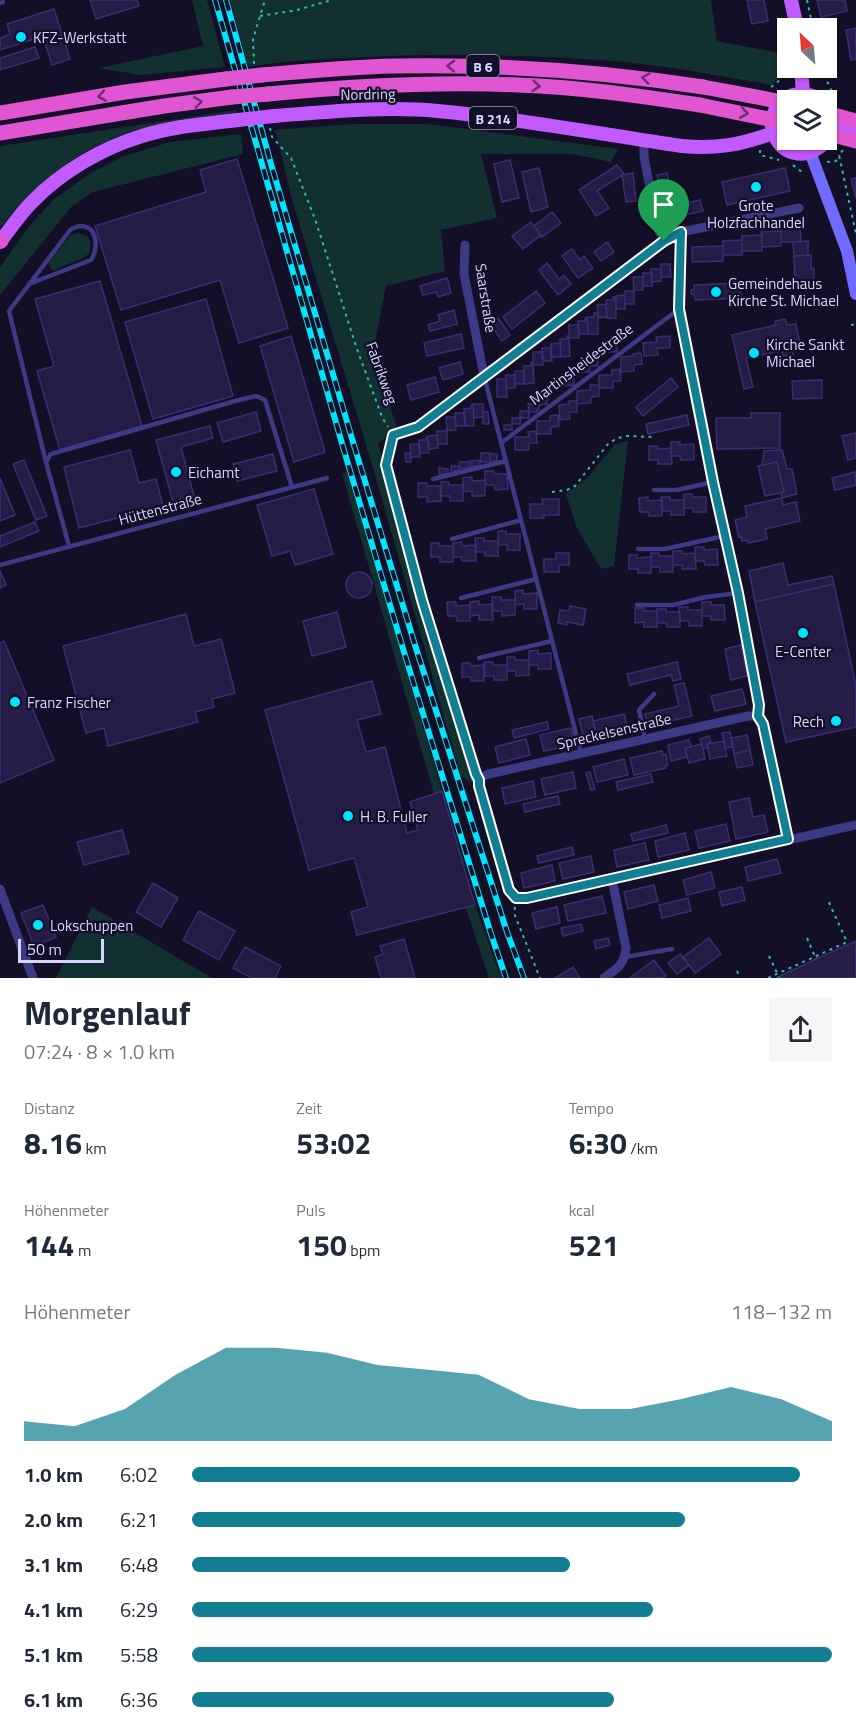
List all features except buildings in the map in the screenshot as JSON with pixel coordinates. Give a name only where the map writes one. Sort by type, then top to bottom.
[{"type":"highway","name":"B 6","points":[[0,113],[226,78],[258,70],[453,65],[582,71],[643,77],[777,101]]},
{"type":"highway","name":"B 6","points":[[4,133],[232,97],[398,84],[519,85],[640,96],[700,105],[777,121]]},
{"type":"highway","points":[[837,122],[856,121]]},
{"type":"highway","points":[[837,129],[856,141]]},
{"type":"main road","points":[[791,0],[795,18]]},
{"type":"main road","points":[[777,106],[772,124],[773,134],[778,141],[792,152],[801,153],[813,150]]},
{"type":"main road","name":"Nordring","points":[[0,241],[44,191],[62,176],[101,153],[151,134],[202,124],[238,120],[272,121],[372,110],[437,111],[707,148],[726,147],[773,134]]},
{"type":"main road","points":[[837,125],[856,130]]},
{"type":"main road","points":[[810,152],[847,251],[856,294]]},
{"type":"street","points":[[644,140],[644,157],[658,229],[664,241]]},
{"type":"street","points":[[393,435],[418,427],[664,241],[681,232],[799,208]]},
{"type":"street","name":"Saarstraße","points":[[465,245],[464,274],[484,376]]},
{"type":"street","name":"Spreckelsenstraße","points":[[479,780],[489,774],[580,753],[748,716],[758,716]]},
{"type":"street","points":[[758,716],[763,724],[788,839]]},
{"type":"street","points":[[479,780],[509,890],[516,898],[527,898],[856,825]]},
{"type":"street","points":[[604,978],[622,965],[626,948],[612,879]]},
{"type":"street","points":[[0,889],[33,978]]},
{"type":"lane","points":[[29,284],[91,261],[96,254],[97,244],[93,234],[80,226],[71,229],[9,310],[69,546]]},
{"type":"lane","points":[[681,232],[679,309],[724,536],[738,593],[759,705],[758,716]]},
{"type":"lane","name":"Martinsheidestraße","points":[[501,443],[679,309]]},
{"type":"lane","name":"Saarstraße","points":[[484,376],[580,753]]},
{"type":"lane","points":[[46,462],[51,454],[256,396],[265,400],[292,487]]},
{"type":"lane","points":[[433,479],[506,461]]},
{"type":"lane","name":"Hüttenstraße","points":[[0,565],[327,478]]},
{"type":"lane","points":[[654,490],[676,490],[713,482]]},
{"type":"lane","points":[[452,539],[521,520]]},
{"type":"lane","points":[[638,549],[665,549],[724,536]]},
{"type":"lane","points":[[461,598],[536,579]]},
{"type":"lane","points":[[637,605],[673,605],[706,597],[738,593]]},
{"type":"lane","points":[[478,658],[552,641]]},
{"type":"lane","points":[[645,739],[639,710],[654,694]]},
{"type":"lane","points":[[625,957],[672,950]]},
{"type":"path","points":[[258,70],[253,39],[266,0]]},
{"type":"path","points":[[260,16],[297,10],[332,0]]},
{"type":"path","points":[[807,0],[811,18]]},
{"type":"path","name":"Fabrikweg","points":[[272,121],[272,137],[291,158],[315,219],[358,352],[382,417],[393,435]]},
{"type":"path","points":[[843,150],[839,155],[856,234]]},
{"type":"path","points":[[851,325],[856,324]]},
{"type":"path","points":[[393,435],[386,465],[422,600],[479,780]]},
{"type":"path","points":[[552,492],[567,490],[575,486],[608,444],[616,438],[652,437]]},
{"type":"path","points":[[516,898],[514,913],[540,978]]},
{"type":"path","points":[[768,978],[778,976],[847,942],[827,898]]},
{"type":"path","points":[[807,938],[816,958]]},
{"type":"path","points":[[769,956],[778,976]]},
{"type":"path","points":[[737,971],[740,978]]},
{"type":"green space","points":[[192,0],[207,0],[225,67],[141,75],[99,68],[203,46]]},
{"type":"green space","points":[[230,0],[711,0],[717,41],[777,52],[778,78],[772,85],[643,64],[513,56],[367,57],[292,61],[248,67]]},
{"type":"green space","points":[[236,110],[237,114],[174,122],[137,130],[97,146],[78,156],[44,181],[0,228],[0,146]]},
{"type":"green space","points":[[353,124],[429,124],[618,149],[611,162],[573,154],[481,154],[497,218],[441,230],[445,271],[386,286],[374,348],[397,430],[378,443],[474,784],[461,776],[368,451],[291,196],[274,130]]},
{"type":"green space","points":[[241,134],[243,154],[93,192],[72,206],[0,295],[0,267],[27,229],[53,200],[89,174],[124,156],[170,142]]},
{"type":"green space","points":[[78,233],[87,236],[90,241],[90,252],[85,257],[52,270],[50,261],[71,235]]},
{"type":"green space","points":[[628,441],[614,566],[601,569],[576,526],[566,494],[588,477],[615,444]]},
{"type":"green space","points":[[347,472],[442,791],[434,794],[342,473]]},
{"type":"green space","points":[[475,905],[501,978],[489,978],[466,908]]},
{"type":"green space","points":[[92,907],[212,978],[56,978]]},
{"type":"railway","points":[[215,0],[343,447],[404,652],[506,978]]},
{"type":"railway","points":[[226,0],[271,164],[353,442],[415,645],[507,932],[524,978]]},
{"type":"place","name":"KFZ-Werkstatt","points":[[21,37]]},
{"type":"place","name":"Grote Holzfachhandel","points":[[756,187]]},
{"type":"place","name":"Gemeindehaus Kirche St. Michael","points":[[716,292]]},
{"type":"place","name":"Kirche Sankt Michael","points":[[754,353]]},
{"type":"place","name":"Eichamt","points":[[176,472]]},
{"type":"place","name":"E-Center","points":[[803,633]]},
{"type":"place","name":"Franz Fischer","points":[[15,702]]},
{"type":"place","name":"Rech","points":[[836,721]]},
{"type":"place","name":"H. B. Fuller","points":[[348,816]]},
{"type":"place","name":"Lokschuppen","points":[[38,925]]},
{"type":"route","points":[[681,232],[679,309],[724,536],[738,593],[759,705],[758,716],[763,724],[788,839],[527,898],[516,898],[509,890],[479,780],[422,600],[386,465],[393,435],[418,427],[664,241],[681,232]]}]
